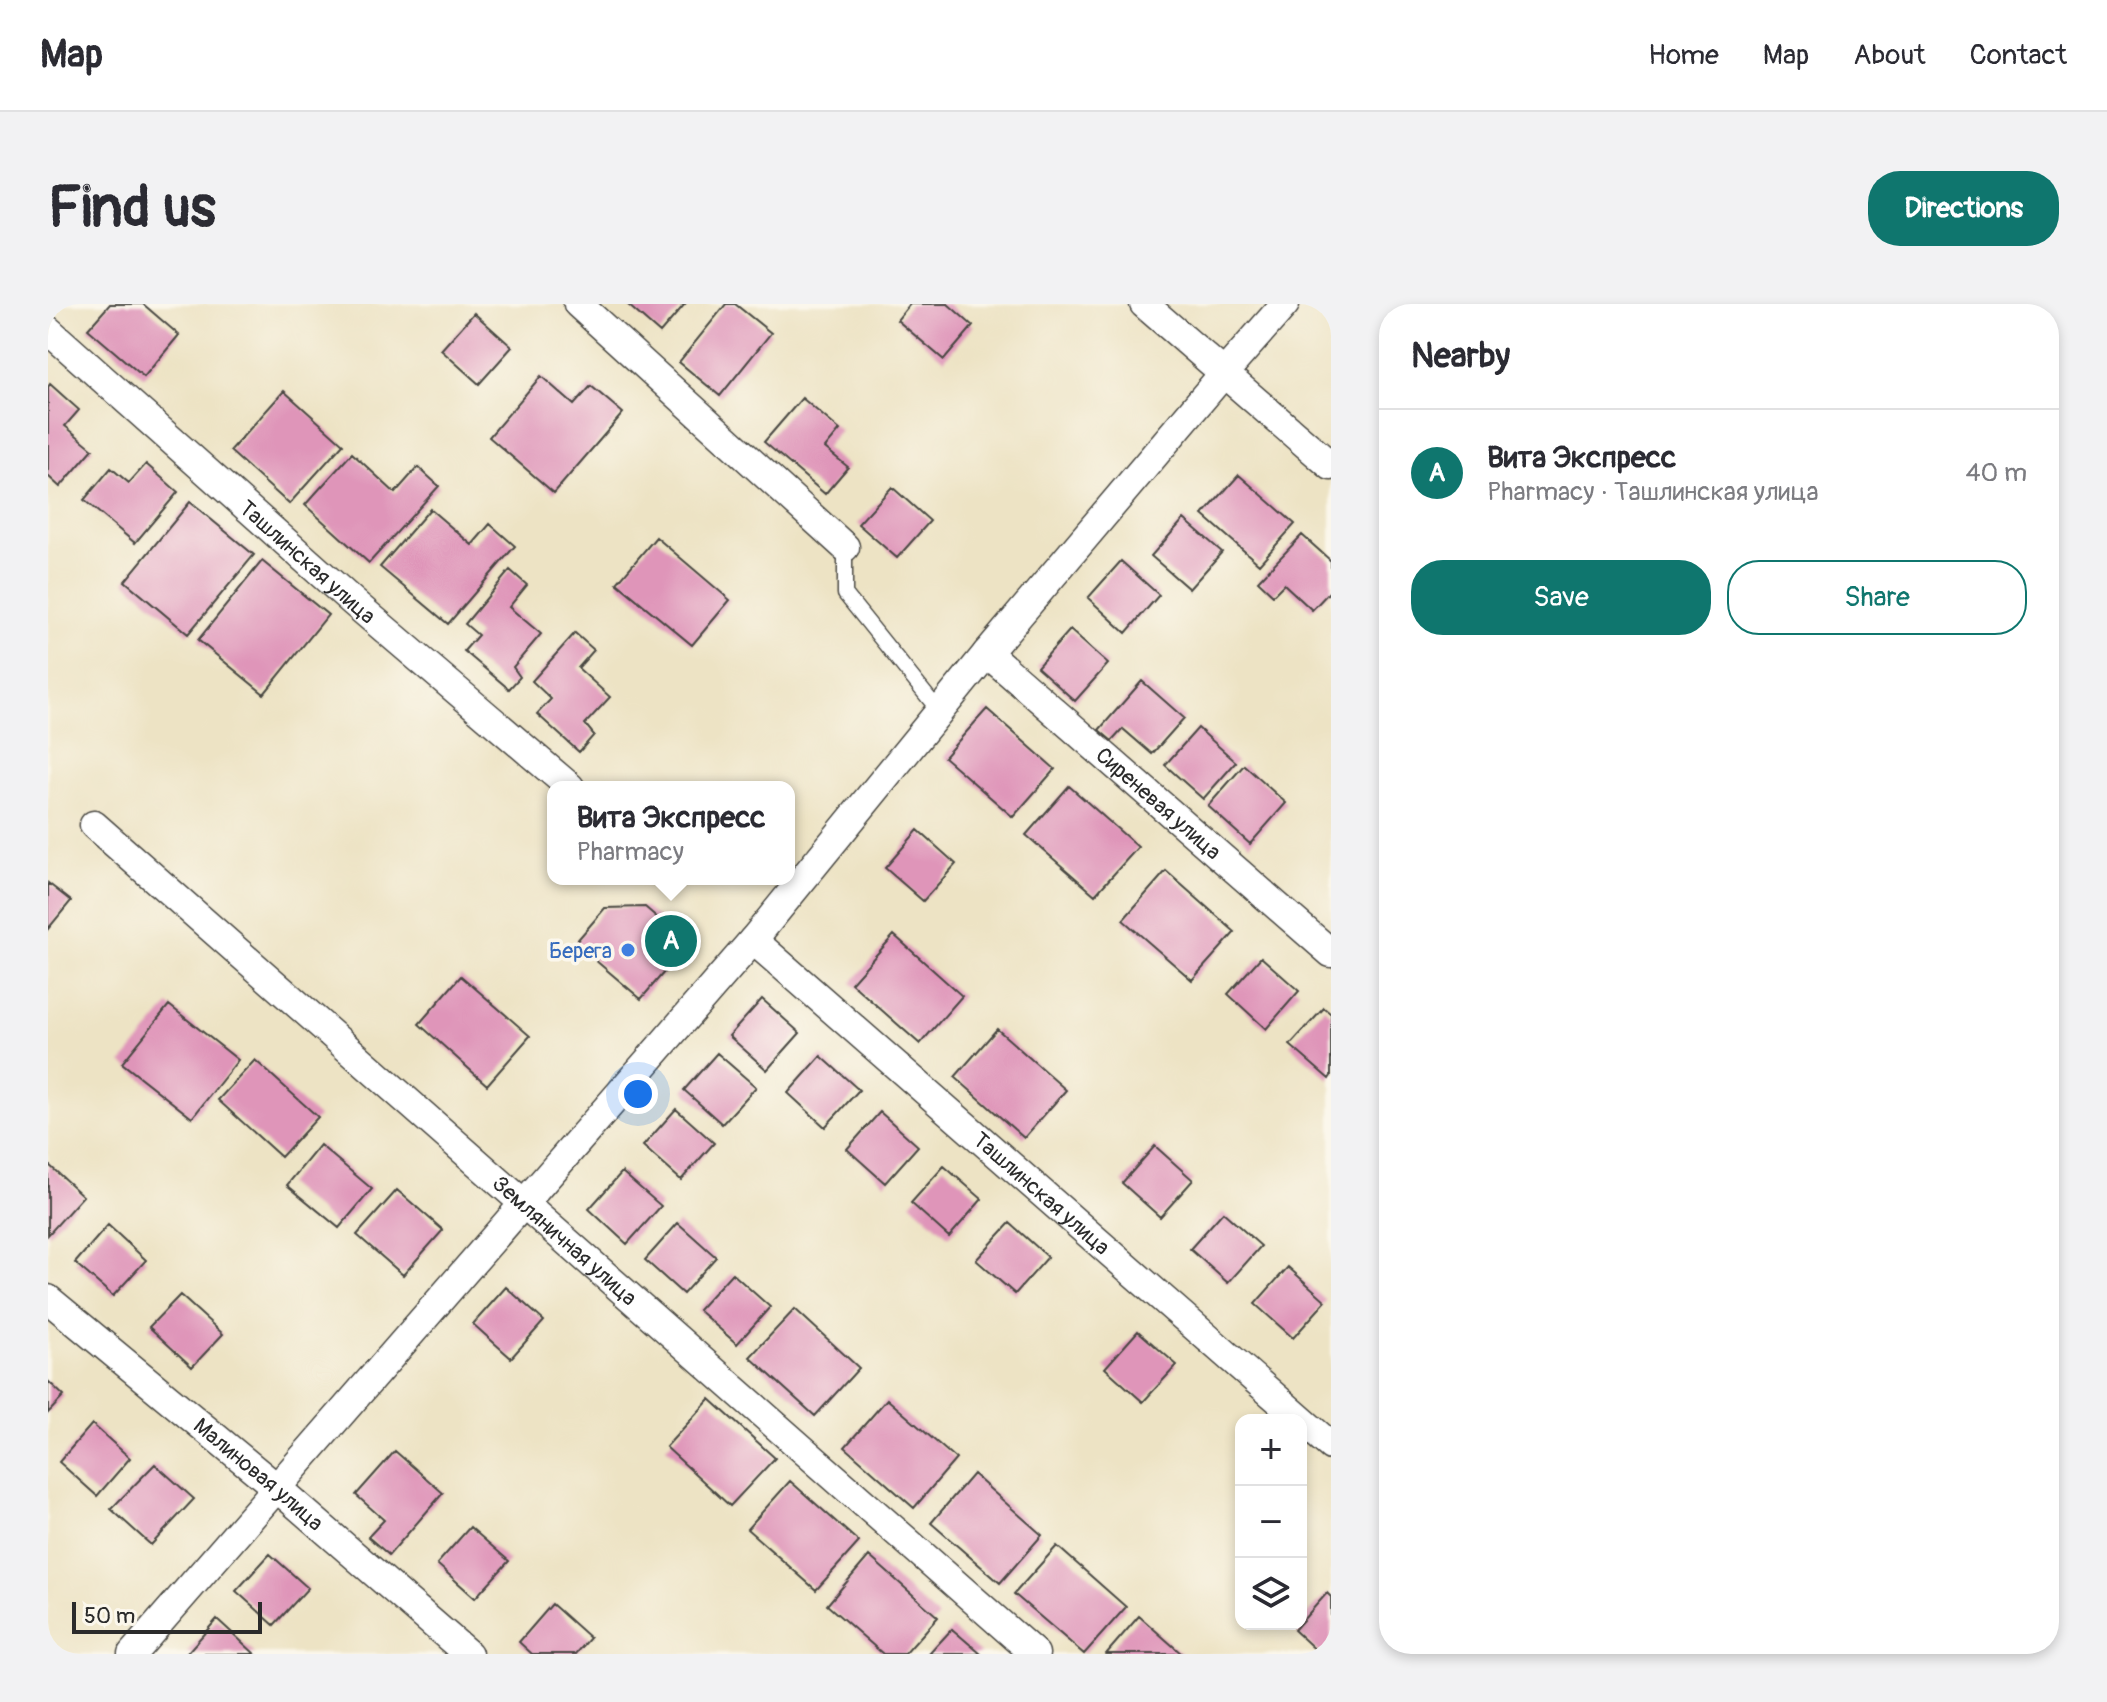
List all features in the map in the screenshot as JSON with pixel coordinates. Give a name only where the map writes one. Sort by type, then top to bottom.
[{"type":"street","points":[[578,304],[845,547]]},
{"type":"street","points":[[1144,304],[1331,466]]},
{"type":"street","points":[[132,1654],[753,940],[987,653],[1285,304]]},
{"type":"street","name":"Ташлинская улица","points":[[48,330],[353,602],[563,781]]},
{"type":"street","name":"Сиреневая улица","points":[[987,653],[1331,953]]},
{"type":"street","name":"Земляничная улица","points":[[94,825],[1035,1654]]},
{"type":"street","name":"Ташлинская улица","points":[[753,940],[1331,1446]]},
{"type":"street","name":"Малиновая улица","points":[[48,1299],[277,1488],[468,1654]]},
{"type":"lane","points":[[845,547],[845,594],[939,711]]},
{"type":"building","points":[[110,304],[143,304],[179,335],[144,377],[88,329]]},
{"type":"building","points":[[627,304],[685,304],[660,333]]},
{"type":"building","points":[[726,304],[735,304],[771,333],[720,396],[679,362]]},
{"type":"building","points":[[910,304],[948,304],[973,326],[944,360],[897,320]]},
{"type":"building","points":[[474,313],[512,347],[479,384],[441,350]]},
{"type":"building","points":[[541,376],[574,405],[591,386],[623,413],[554,493],[489,437]]},
{"type":"building","points":[[50,384],[79,410],[65,426],[93,449],[60,487],[48,476]]},
{"type":"building","points":[[284,391],[343,444],[289,504],[230,451]]},
{"type":"building","points":[[802,398],[840,430],[825,448],[848,467],[825,494],[764,442]]},
{"type":"building","points":[[352,453],[395,493],[418,467],[439,486],[369,563],[305,505]]},
{"type":"building","points":[[146,464],[178,492],[135,543],[84,500],[111,468],[129,483]]},
{"type":"building","points":[[1239,475],[1295,524],[1259,564],[1203,515]]},
{"type":"building","points":[[892,487],[930,521],[897,558],[858,524]]},
{"type":"building","points":[[190,502],[254,555],[188,634],[125,581]]},
{"type":"building","points":[[430,509],[472,545],[490,524],[515,546],[448,624],[380,567]]},
{"type":"building","points":[[1184,519],[1222,552],[1189,589],[1151,556]]},
{"type":"building","points":[[1302,535],[1331,561],[1331,590],[1312,610],[1284,584],[1273,595],[1258,581]]},
{"type":"building","points":[[656,537],[730,600],[692,645],[617,583]]},
{"type":"building","points":[[262,561],[328,615],[264,694],[198,640]]},
{"type":"building","points":[[1121,561],[1159,595],[1126,633],[1088,598]]},
{"type":"building","points":[[510,570],[527,585],[509,607],[541,634],[513,667],[520,677],[509,689],[464,651],[478,635],[465,624]]},
{"type":"building","points":[[1070,630],[1108,664],[1075,701],[1037,667]]},
{"type":"building","points":[[575,633],[594,650],[578,668],[610,697],[585,724],[594,735],[579,752],[537,714],[551,699],[532,681]]},
{"type":"building","points":[[1142,681],[1184,718],[1152,754],[1123,729],[1112,741],[1099,730]]},
{"type":"building","points":[[987,709],[1055,769],[1013,817],[944,757]]},
{"type":"building","points":[[1198,728],[1236,762],[1203,799],[1165,765]]},
{"type":"building","points":[[1244,765],[1286,803],[1250,844],[1208,806]]},
{"type":"building","points":[[1069,786],[1138,847],[1095,895],[1026,835]]},
{"type":"building","points":[[918,830],[956,864],[923,901],[885,868]]},
{"type":"building","points":[[1166,871],[1235,932],[1192,980],[1123,920]]},
{"type":"building","points":[[48,883],[71,901],[48,929]]},
{"type":"building","points":[[645,907],[688,944],[641,999],[575,943],[605,908]]},
{"type":"building","points":[[894,935],[962,996],[920,1044],[851,983]]},
{"type":"building","points":[[1261,957],[1299,991],[1266,1029],[1228,994]]},
{"type":"building","points":[[461,976],[530,1036],[487,1085],[419,1024]]},
{"type":"building","points":[[762,999],[800,1033],[767,1070],[729,1036]]},
{"type":"building","points":[[169,1005],[238,1060],[192,1118],[122,1063]]},
{"type":"building","points":[[1324,1008],[1331,1014],[1329,1079],[1290,1045]]},
{"type":"building","points":[[997,1029],[1066,1090],[1024,1138],[955,1077]]},
{"type":"building","points":[[717,1053],[756,1087],[722,1124],[684,1090]]},
{"type":"building","points":[[821,1056],[859,1090],[825,1127],[788,1093]]},
{"type":"building","points":[[255,1060],[318,1117],[281,1157],[218,1100]]},
{"type":"building","points":[[676,1109],[714,1143],[681,1180],[643,1146]]},
{"type":"building","points":[[880,1112],[918,1146],[885,1183],[847,1149]]},
{"type":"building","points":[[320,1145],[372,1189],[339,1228],[287,1185]]},
{"type":"building","points":[[1155,1146],[1193,1180],[1160,1217],[1122,1183]]},
{"type":"building","points":[[48,1164],[83,1196],[48,1235]]},
{"type":"building","points":[[944,1166],[982,1199],[949,1237],[911,1203]]},
{"type":"building","points":[[622,1172],[661,1206],[627,1244],[589,1209]]},
{"type":"building","points":[[397,1190],[443,1230],[403,1275],[357,1235]]},
{"type":"building","points":[[1223,1212],[1261,1246],[1228,1283],[1190,1249]]},
{"type":"building","points":[[678,1223],[716,1257],[683,1294],[645,1260]]},
{"type":"building","points":[[1010,1223],[1048,1257],[1015,1294],[976,1260]]},
{"type":"building","points":[[108,1225],[146,1260],[113,1296],[75,1263]]},
{"type":"building","points":[[1288,1267],[1326,1301],[1293,1338],[1255,1304]]},
{"type":"building","points":[[732,1273],[770,1307],[737,1344],[698,1310]]},
{"type":"building","points":[[506,1287],[544,1321],[511,1358],[473,1324]]},
{"type":"building","points":[[180,1295],[223,1334],[192,1367],[149,1327]]},
{"type":"building","points":[[795,1309],[859,1368],[815,1416],[750,1357]]},
{"type":"building","points":[[1138,1331],[1177,1365],[1143,1402],[1105,1368]]},
{"type":"building","points":[[48,1381],[64,1396],[48,1413]]},
{"type":"building","points":[[710,1399],[775,1458],[730,1506],[666,1447]]},
{"type":"building","points":[[887,1399],[956,1459],[914,1508],[845,1447]]},
{"type":"building","points":[[92,1424],[130,1458],[97,1496],[59,1462]]},
{"type":"building","points":[[395,1451],[443,1493],[389,1555],[368,1537],[384,1520],[356,1495]]},
{"type":"building","points":[[155,1464],[194,1499],[151,1545],[111,1509]]},
{"type":"building","points":[[973,1474],[1042,1535],[1000,1583],[931,1523]]},
{"type":"building","points":[[790,1481],[859,1542],[816,1590],[747,1529]]},
{"type":"building","points":[[470,1527],[509,1561],[475,1598],[437,1564]]},
{"type":"building","points":[[1057,1546],[1126,1607],[1084,1654],[1014,1594]]},
{"type":"building","points":[[270,1554],[308,1588],[274,1625],[236,1591]]},
{"type":"building","points":[[869,1556],[938,1617],[905,1654],[883,1654],[827,1605]]},
{"type":"building","points":[[1327,1593],[1331,1597],[1331,1654],[1320,1654],[1294,1630],[1307,1630],[1307,1615]]},
{"type":"building","points":[[552,1604],[590,1638],[576,1654],[532,1654],[519,1642]]},
{"type":"building","points":[[1139,1616],[1182,1654],[1106,1654]]},
{"type":"building","points":[[217,1619],[255,1654],[186,1654]]},
{"type":"building","points":[[952,1629],[981,1654],[929,1654]]},
{"type":"place","name":"Вита Экспресс","points":[[671,941]]},
{"type":"place","name":"Берега","points":[[628,950]]}]
